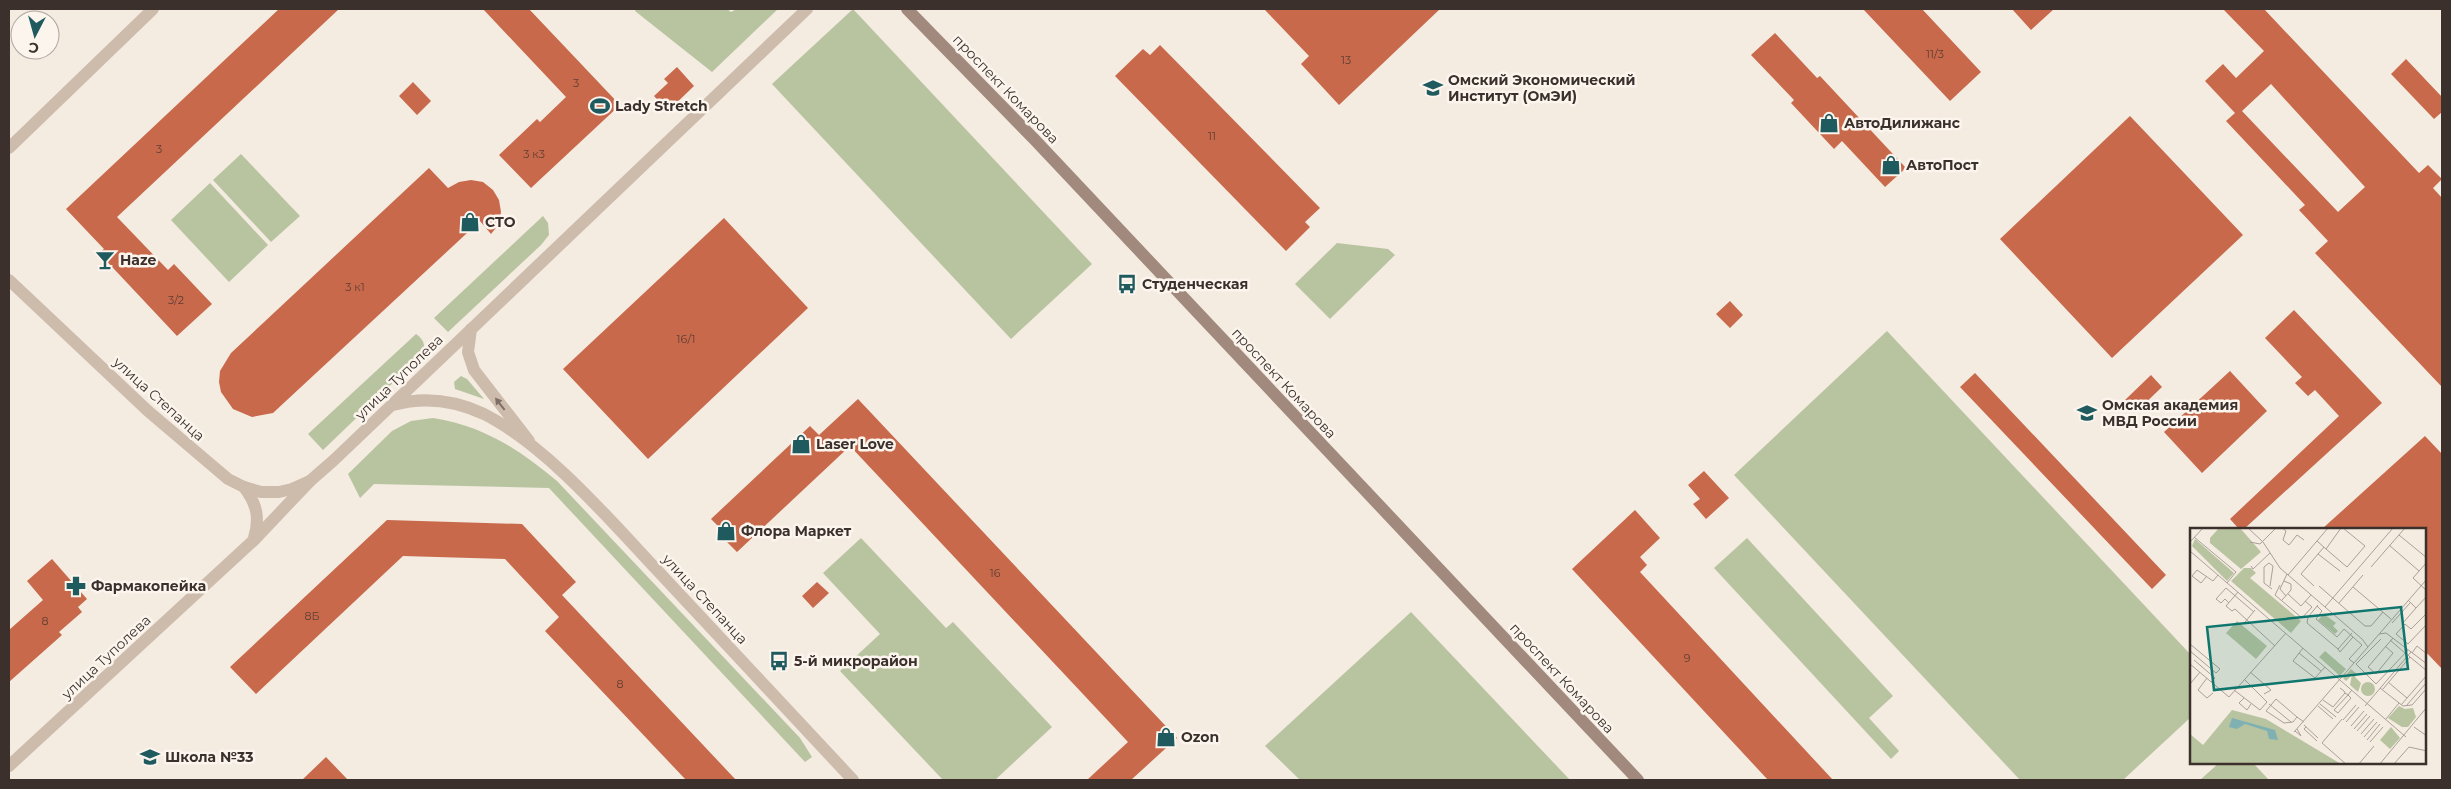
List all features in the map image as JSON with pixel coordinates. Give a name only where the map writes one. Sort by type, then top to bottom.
[{"type":"main road","name":"проспект Комарова","points":[[907,9],[1042,148],[1638,780]]},
{"type":"street","points":[[9,148],[153,9]]},
{"type":"street","name":"улица Туполева","points":[[9,766],[254,540],[310,481],[807,9]]},
{"type":"street","name":"улица Степанца","points":[[9,280],[156,417],[228,479],[244,487],[261,492],[279,492],[292,489],[310,481]]},
{"type":"street","name":"улица Степанца","points":[[471,329],[468,352],[474,370],[530,443],[630,541],[853,780]]},
{"type":"street","name":"улица Степанца","points":[[390,406],[430,399],[457,403],[485,415],[530,443]]},
{"type":"street","points":[[244,487],[253,499],[258,512],[258,526],[254,540]]},
{"type":"green space","points":[[636,9],[727,9],[731,12],[737,9],[778,9],[712,72],[635,11]]},
{"type":"green space","points":[[853,9],[1092,264],[1011,339],[772,84]]},
{"type":"green space","points":[[241,154],[300,216],[271,242],[213,180]]},
{"type":"green space","points":[[210,183],[268,245],[229,282],[171,220]]},
{"type":"green space","points":[[543,216],[548,223],[549,235],[541,245],[448,332],[434,318]]},
{"type":"green space","points":[[1337,243],[1388,249],[1395,255],[1330,319],[1295,284]]},
{"type":"green space","points":[[1887,331],[2190,654],[2190,718],[2123,780],[2020,780],[1734,475]]},
{"type":"green space","points":[[416,334],[423,342],[424,353],[323,450],[308,434]]},
{"type":"green space","points":[[461,376],[467,379],[484,399],[455,389],[454,382]]},
{"type":"green space","points":[[433,418],[484,433],[514,449],[557,481],[800,738],[812,757],[805,762],[549,488],[374,484],[360,498],[348,474],[392,431],[411,421]]},
{"type":"green space","points":[[861,538],[946,628],[953,622],[1052,727],[995,780],[943,780],[840,671],[880,634],[823,573]]},
{"type":"green space","points":[[1747,538],[1893,696],[1869,718],[1899,751],[1891,759],[1714,568]]},
{"type":"green space","points":[[1411,612],[1570,780],[1300,780],[1265,746]]},
{"type":"green space","points":[[2218,764],[2254,764],[2269,780],[2200,780]]},
{"type":"building","points":[[279,9],[339,9],[117,217],[168,270],[174,264],[212,304],[177,336],[99,253],[104,249],[66,209]]},
{"type":"building","points":[[483,9],[529,9],[620,105],[531,188],[499,155],[537,119],[540,122],[566,97]]},
{"type":"building","points":[[1264,9],[1440,9],[1339,105],[1301,64],[1309,56]]},
{"type":"building","points":[[1863,9],[1922,9],[1981,72],[1950,101]]},
{"type":"building","points":[[2012,9],[2054,9],[2031,30]]},
{"type":"building","points":[[2223,9],[2264,9],[2419,173],[2428,165],[2442,179],[2433,188],[2442,198],[2442,387],[2315,253],[2328,241],[2299,210],[2305,205],[2226,121],[2235,113],[2205,81],[2223,64],[2236,78],[2264,51]],"holes":[[[2271,84],[2365,187],[2338,212],[2242,111]]]},
{"type":"building","points":[[1775,33],[1817,78],[1820,76],[1906,168],[1885,187],[1842,141],[1834,149],[1791,103],[1794,100],[1751,55]]},
{"type":"building","points":[[1160,45],[1320,208],[1305,222],[1310,227],[1286,251],[1115,76],[1143,49],[1150,55]]},
{"type":"building","points":[[2406,59],[2442,97],[2442,112],[2434,119],[2391,74]]},
{"type":"building","points":[[677,67],[694,86],[668,111],[654,96],[668,83],[664,79]]},
{"type":"building","points":[[413,82],[431,101],[417,115],[399,96]]},
{"type":"building","points":[[2130,116],[2243,235],[2112,358],[2000,239]]},
{"type":"building","points":[[429,168],[448,188],[459,182],[471,180],[483,182],[493,190],[499,200],[501,212],[499,224],[491,234],[480,221],[273,413],[252,417],[233,409],[221,392],[219,382],[220,371],[231,353]]},
{"type":"building","points":[[724,218],[808,308],[648,459],[563,369]]},
{"type":"building","points":[[1730,301],[1743,315],[1730,328],[1716,314]]},
{"type":"building","points":[[2294,310],[2382,403],[2245,528],[2238,528],[2230,519],[2339,416],[2315,390],[2308,396],[2295,383],[2302,377],[2265,338]]},
{"type":"building","points":[[2230,371],[2267,411],[2202,473],[2164,432]]},
{"type":"building","points":[[1975,373],[2166,575],[2152,589],[1960,387]]},
{"type":"building","points":[[2151,375],[2162,387],[2136,412],[2125,400]]},
{"type":"building","points":[[858,399],[1177,738],[1131,780],[1087,780],[1128,742],[850,446],[737,552],[722,537],[726,534],[711,519],[810,426],[819,435]]},
{"type":"building","points":[[2425,436],[2442,454],[2442,669],[2426,652],[2426,528],[2323,528]]},
{"type":"building","points":[[1704,471],[1729,498],[1706,519],[1693,504],[1700,499],[1688,485]]},
{"type":"building","points":[[1635,510],[1660,538],[1640,557],[1647,565],[1640,572],[1833,780],[1768,780],[1572,569]]},
{"type":"building","points":[[387,520],[522,524],[576,582],[562,595],[736,780],[686,780],[545,631],[559,617],[505,559],[403,556],[256,694],[230,667]]},
{"type":"building","points":[[52,559],[87,599],[78,607],[82,612],[59,632],[62,635],[9,682],[9,630],[43,600],[27,581]]},
{"type":"building","points":[[817,582],[829,593],[813,608],[802,596]]},
{"type":"building","points":[[326,757],[348,780],[302,780]]},
{"type":"place","name":"Омский Экономический Институт (ОмЭИ)","points":[[1433,88]]},
{"type":"place","name":"Lady Stretch","points":[[600,106]]},
{"type":"place","name":"АвтоДилижанс","points":[[1829,123]]},
{"type":"place","name":"АвтоПост","points":[[1891,165]]},
{"type":"place","name":"СТО","points":[[470,222]]},
{"type":"place","name":"Haze","points":[[105,260]]},
{"type":"place","name":"Студенческая","points":[[1127,284]]},
{"type":"place","name":"Омская академия МВД России","points":[[2087,413]]},
{"type":"place","name":"Laser Love","points":[[801,444]]},
{"type":"place","name":"Флора Маркет","points":[[726,531]]},
{"type":"place","name":"Фармакопейка","points":[[76,586]]},
{"type":"place","name":"5-й микрорайон","points":[[779,661]]},
{"type":"place","name":"Ozon","points":[[1166,737]]},
{"type":"place","name":"Школа №33","points":[[150,757]]}]
